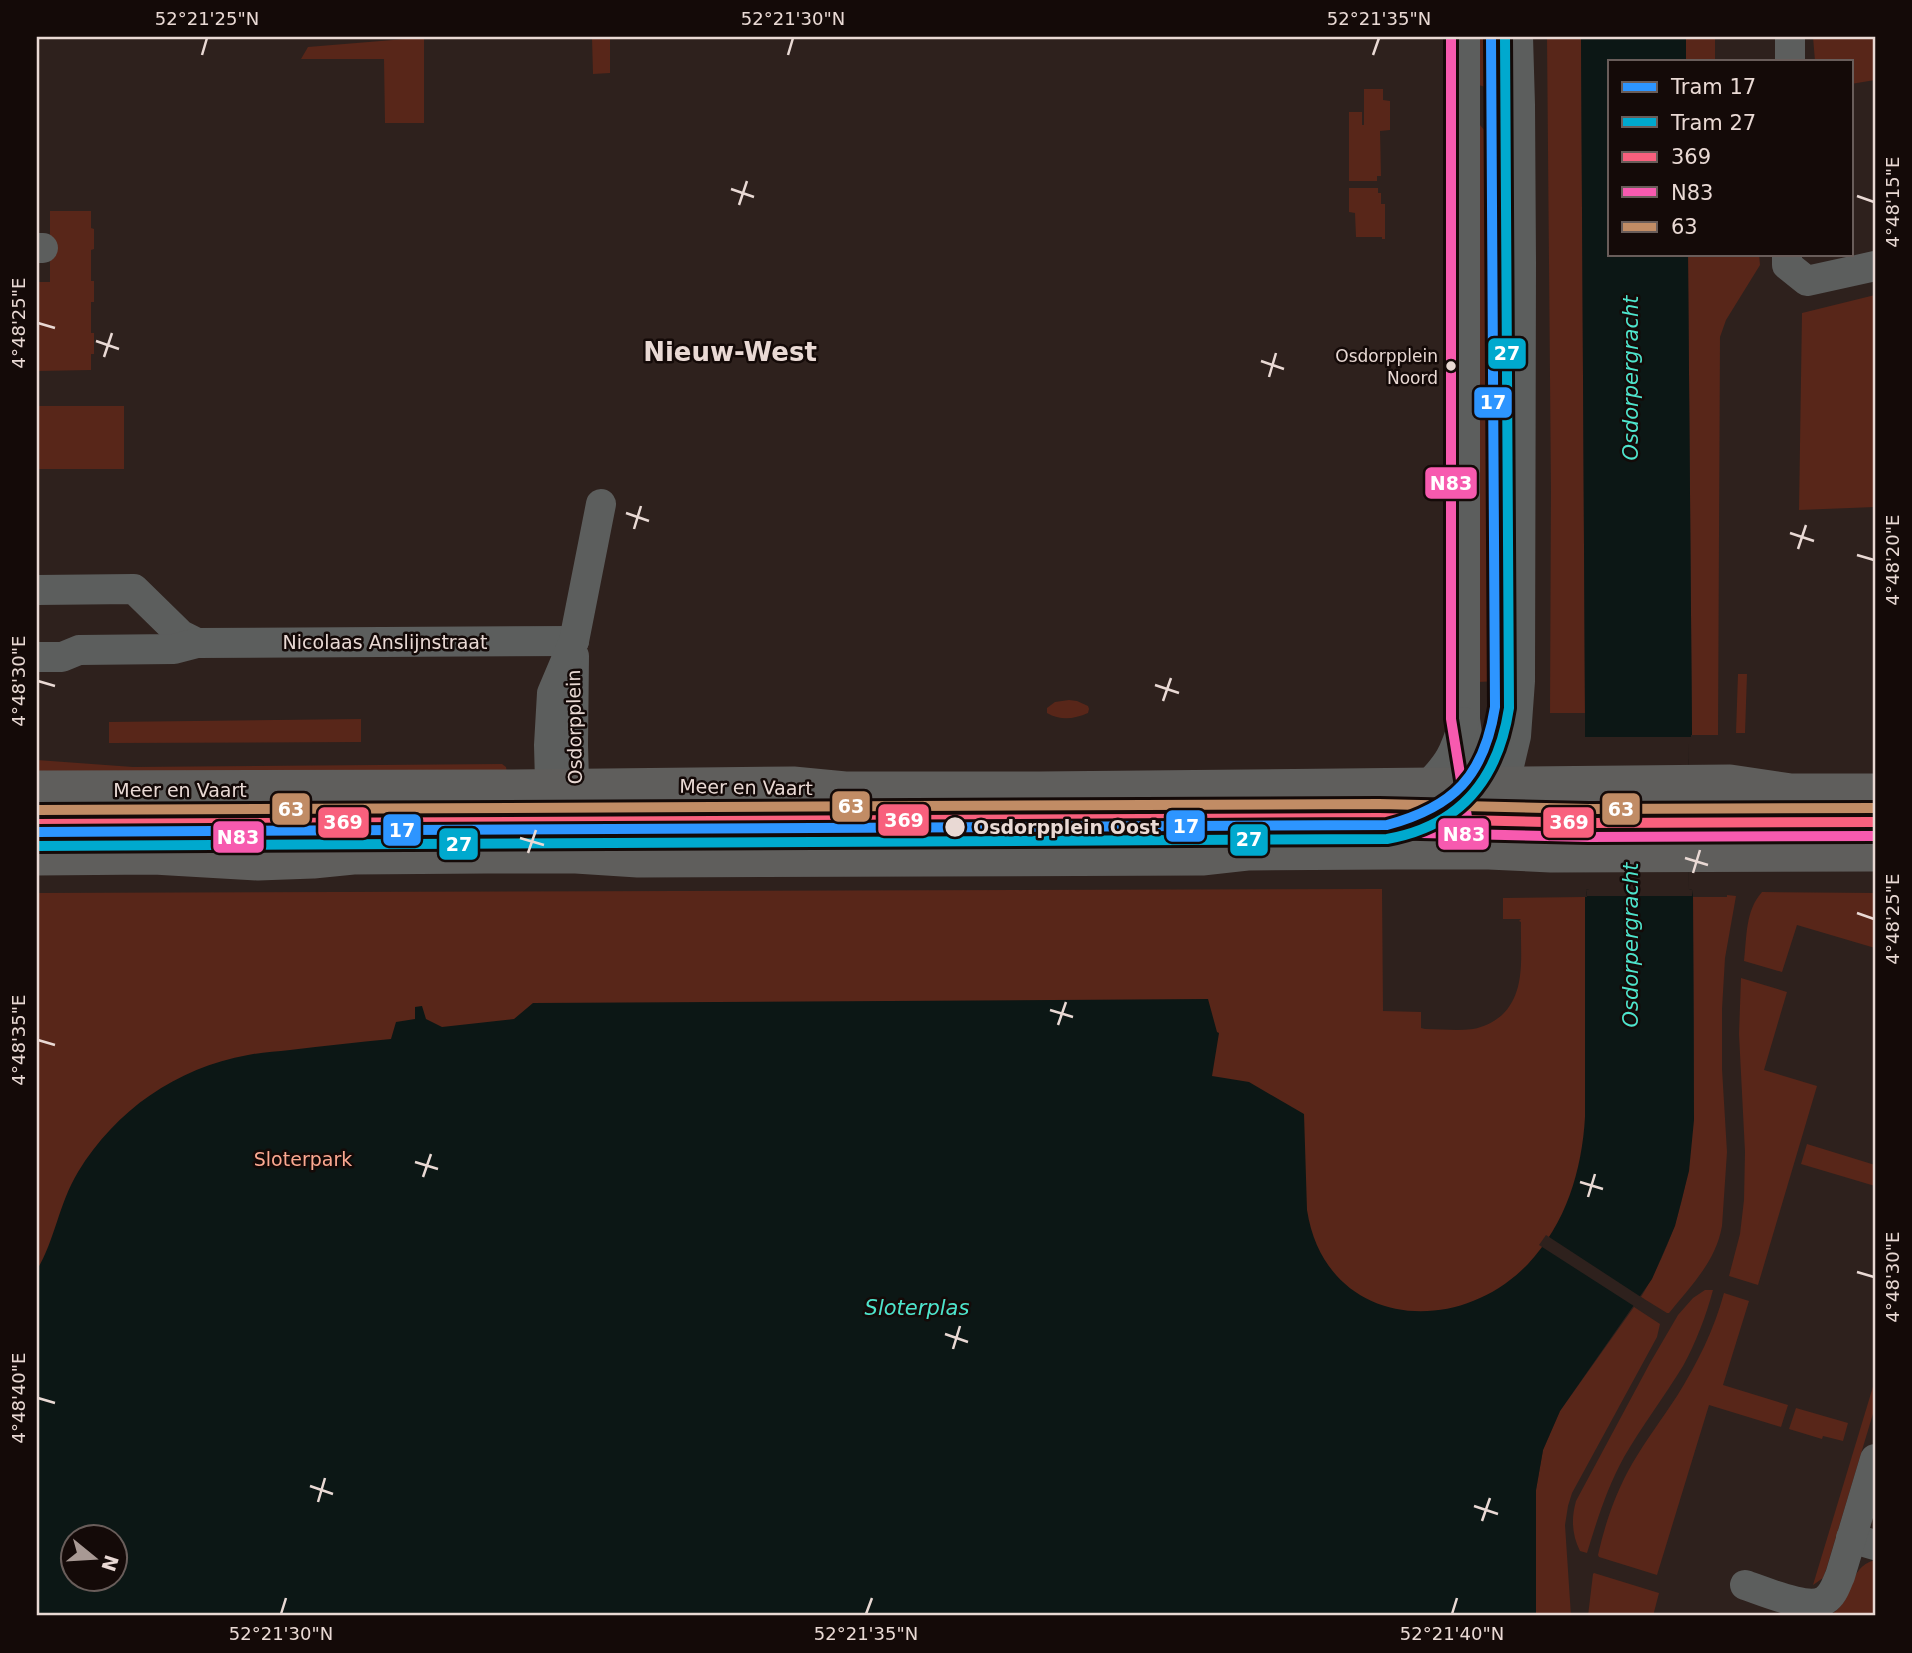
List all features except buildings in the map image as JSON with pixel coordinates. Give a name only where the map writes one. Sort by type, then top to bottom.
[{"type":"main road","name":"Meer en Vaart","points":[[37,789],[793,785],[845,790],[1689,783],[1745,784],[1791,792],[1875,792]]},
{"type":"main road","points":[[37,857],[154,856],[258,862],[353,856],[564,855],[638,859],[1202,857],[1247,852],[1875,853]]},
{"type":"street","points":[[1426,787],[1446,767],[1465,719],[1465,37]]},
{"type":"street","points":[[1518,37],[1521,594],[1516,736],[1530,771],[1552,785]]},
{"type":"street","points":[[1790,37],[1790,60]]},
{"type":"street","points":[[1787,259],[1807,281],[1875,266]]},
{"type":"street","name":"Osdorpplein","points":[[564,855],[563,787],[573,641],[601,504]]},
{"type":"street","points":[[37,590],[134,589],[181,635],[197,643]]},
{"type":"street","name":"Nicolaas Anslijnstraat","points":[[37,657],[62,657],[79,650],[174,649],[197,643],[573,641]]},
{"type":"street","points":[[1465,719],[1490,786],[1489,851]]},
{"type":"street","points":[[1490,786],[1516,736]]},
{"type":"street","points":[[1745,1585],[1802,1603],[1826,1600],[1863,1542],[1875,1459]]},
{"type":"green space","points":[[424,37],[424,123],[385,123],[384,59],[301,59],[308,47]]},
{"type":"green space","points":[[592,37],[610,37],[610,73],[593,74]]},
{"type":"green space","points":[[1473,37],[1503,37],[1511,77],[1510,106],[1493,92],[1472,83]]},
{"type":"green space","points":[[1547,37],[1581,37],[1585,713],[1550,713]]},
{"type":"green space","points":[[1686,37],[1715,37],[1715,60],[1686,60]]},
{"type":"green space","points":[[1813,37],[1875,37],[1875,80],[1853,84],[1853,60],[1815,60]]},
{"type":"green space","points":[[1364,89],[1383,89],[1383,100],[1390,101],[1390,130],[1380,131],[1381,176],[1377,176],[1377,181],[1349,181],[1349,112],[1362,112],[1364,125]]},
{"type":"green space","points":[[1475,119],[1493,146],[1498,165],[1500,261],[1511,261],[1506,561],[1499,590],[1500,681],[1477,682]]},
{"type":"green space","points":[[1349,188],[1378,188],[1381,204],[1385,204],[1385,239],[1356,237],[1355,213],[1349,212]]},
{"type":"green space","points":[[50,211],[91,211],[91,228],[94,229],[94,249],[91,250],[94,302],[91,302],[91,333],[94,333],[94,354],[91,354],[91,370],[37,371],[37,282],[50,282]]},
{"type":"green space","points":[[1688,256],[1759,256],[1760,265],[1726,320],[1720,337],[1718,735],[1692,735]]},
{"type":"green space","points":[[1875,295],[1875,507],[1799,510],[1802,313]]},
{"type":"green space","points":[[37,406],[124,406],[124,469],[37,469]]},
{"type":"green space","points":[[1738,674],[1747,674],[1745,733],[1736,733]]},
{"type":"green space","points":[[1069,700],[1088,706],[1088,713],[1068,718],[1047,713],[1047,708],[1055,702]]},
{"type":"green space","points":[[361,719],[361,742],[109,743],[109,722]]},
{"type":"green space","points":[[37,760],[133,767],[502,764],[507,773],[37,773]]},
{"type":"green space","points":[[1692,797],[1875,809],[1692,810]]},
{"type":"green space","points":[[507,800],[507,807],[37,809],[37,804]]},
{"type":"green space","points":[[1394,833],[1000,851],[1000,835]]},
{"type":"green space","name":"Sloterplas","points":[[1382,889],[1383,1011],[1421,1012],[1421,1028],[1455,1030],[1473,1029],[1492,1022],[1502,1015],[1515,995],[1520,972],[1521,919],[1503,919],[1503,898],[1585,897],[1592,1183],[1548,1275],[727,1616],[37,1616],[37,893]]},
{"type":"green space","points":[[1762,892],[1875,893],[1875,948],[1797,925],[1782,972],[1744,961],[1752,907]]},
{"type":"green space","points":[[1736,896],[1725,958],[1722,1009],[1727,1152],[1722,1226],[1714,1251],[1702,1273],[1667,1313],[1641,1297],[1672,1234],[1687,1173],[1694,1077],[1693,897]]},
{"type":"green space","points":[[1741,978],[1787,992],[1764,1070],[1817,1086],[1758,1285],[1729,1276],[1740,1234],[1744,1200],[1745,1152],[1739,1034]]},
{"type":"green space","points":[[1807,1144],[1875,1165],[1875,1186],[1801,1164]]},
{"type":"green space","points":[[1705,1290],[1713,1290],[1692,1348],[1624,1457],[1603,1504],[1587,1553],[1580,1551],[1573,1527],[1576,1501],[1678,1315],[1693,1298]]},
{"type":"green space","points":[[1724,1293],[1749,1301],[1723,1385],[1788,1405],[1781,1427],[1709,1405],[1657,1575],[1599,1557],[1604,1531],[1621,1486],[1637,1455],[1691,1372],[1710,1333]]},
{"type":"green space","points":[[1634,1307],[1660,1324],[1657,1337],[1572,1493],[1568,1506],[1565,1525],[1571,1616],[1536,1616],[1536,1490],[1543,1450],[1560,1411]]},
{"type":"green space","points":[[1875,1380],[1875,1407],[1826,1570],[1823,1578],[1813,1585]]},
{"type":"green space","points":[[1796,1408],[1848,1423],[1843,1441],[1823,1436],[1822,1439],[1789,1429]]},
{"type":"green space","points":[[1875,1560],[1875,1616],[1829,1616],[1844,1601],[1859,1570]]},
{"type":"green space","points":[[1594,1573],[1659,1593],[1653,1616],[1588,1616]]},
{"type":"water","name":"Sloterplas","points":[[1581,37],[1686,37],[1686,60],[1608,60],[1608,256],[1688,256],[1692,735],[1691,743],[1688,743],[1689,889],[1692,890],[1693,897],[1694,1120],[1689,1171],[1675,1226],[1652,1279],[1560,1411],[1543,1450],[1536,1490],[1536,1616],[37,1616],[37,1270],[78,1172],[110,1129],[150,1095],[173,1081],[196,1070],[248,1055],[391,1039],[396,1022],[415,1019],[415,1007],[422,1006],[426,1019],[442,1027],[514,1019],[533,1003],[1208,999],[1219,1033],[1212,1076],[1249,1082],[1304,1114],[1307,1210],[1319,1249],[1339,1278],[1366,1298],[1397,1309],[1431,1311],[1465,1304],[1498,1288],[1528,1264],[1553,1232],[1570,1195],[1580,1157],[1585,1117],[1585,897],[1586,890],[1589,889],[1589,743],[1585,743]]},
{"type":"pier","points":[[1585,737],[1691,737],[1691,743],[1688,743],[1688,758],[1689,889],[1692,890],[1692,896],[1587,896],[1589,743],[1585,743]]},
{"type":"pier","points":[[1546,1235],[1644,1299],[1637,1308],[1539,1245]]},
{"type":"tram line","name":"17","points":[[37,832],[1387,825],[1431,809],[1448,798],[1474,770],[1483,752],[1495,707],[1491,37]]},
{"type":"tram line","name":"27","points":[[37,846],[1387,839],[1413,833],[1435,823],[1455,811],[1485,778],[1504,734],[1509,708],[1505,37]]},
{"type":"transit line","name":"N83","points":[[1451,37],[1451,719],[1468,823]]},
{"type":"transit line","name":"63","points":[[37,810],[1379,804],[1589,809],[1875,808]]},
{"type":"transit line","name":"369","points":[[37,824],[1379,818],[1589,823],[1875,822]]},
{"type":"transit line","name":"N83","points":[[37,838],[1379,832],[1589,837],[1875,836]]},
{"type":"place","name":"Osdorpplein Noord","points":[[1451,366]]},
{"type":"place","name":"Osdorpplein Oost","points":[[955,827]]},
{"type":"district","name":"Nieuw-West","points":[[730,352]]},
{"type":"water label","name":"Osdorpergracht","points":[[1631,378]]},
{"type":"water label","name":"Osdorpergracht","points":[[1631,945]]},
{"type":"park label","name":"Sloterpark","points":[[303,1159]]}]
